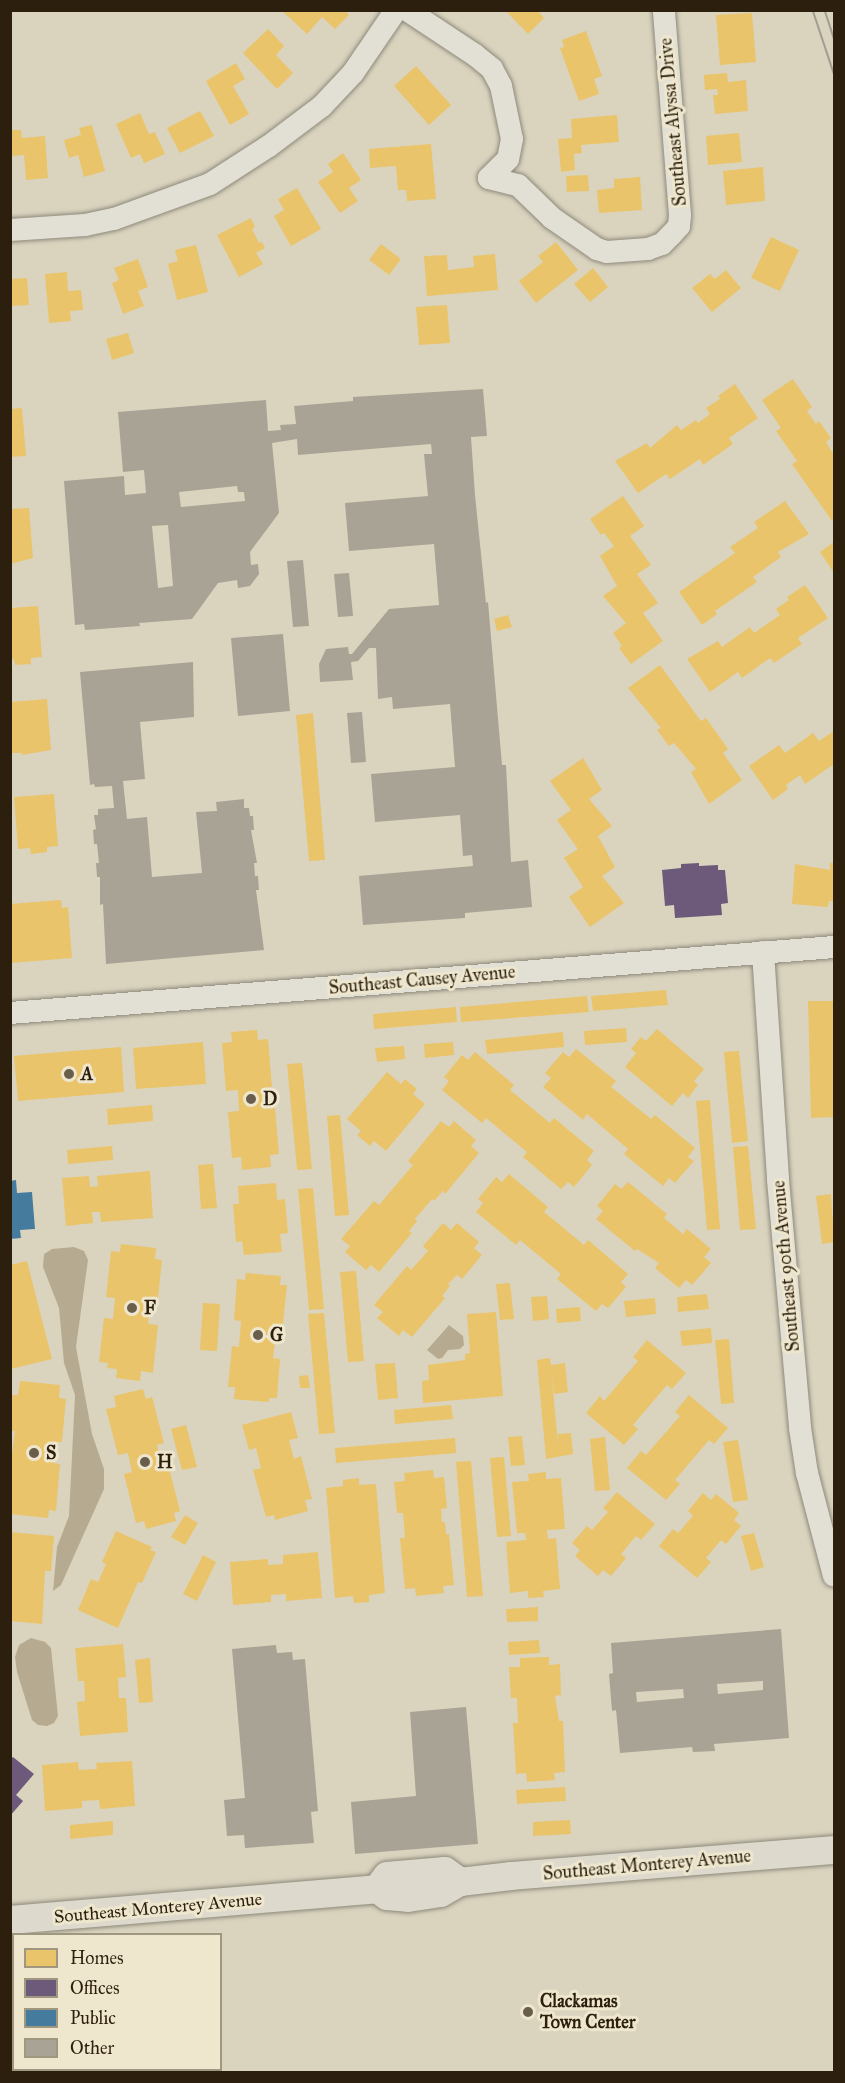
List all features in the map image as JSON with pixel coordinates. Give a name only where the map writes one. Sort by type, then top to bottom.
[{"type":"main road","name":"Southeast Monterey Avenue","points":[[10,1920],[377,1888],[387,1876],[445,1871],[460,1882],[834,1850]]},
{"type":"street","points":[[10,230],[85,225],[114,219],[210,184],[269,146],[322,106],[353,73],[396,10]]},
{"type":"street","name":"Southeast Alyssa Drive","points":[[406,10],[475,55],[492,69],[501,86],[512,139],[508,159],[489,178],[518,185],[552,218],[597,249],[607,252],[634,250],[662,244],[679,226],[681,215],[664,10]]},
{"type":"street","name":"Southeast Causey Avenue","points":[[10,1013],[834,947]]},
{"type":"street","name":"Southeast 90th Avenue","points":[[763,952],[778,1180],[800,1428],[810,1485],[834,1576]]},
{"type":"shaded area","points":[[74,1247],[84,1251],[88,1260],[76,1347],[92,1434],[104,1469],[104,1489],[61,1585],[53,1591],[57,1547],[69,1516],[75,1395],[64,1363],[59,1308],[43,1267],[44,1254],[52,1249]]},
{"type":"shaded area","points":[[449,1325],[463,1336],[464,1345],[460,1349],[448,1350],[442,1358],[438,1359],[427,1350]]},
{"type":"shaded area","points":[[31,1638],[45,1642],[51,1648],[58,1716],[54,1723],[47,1726],[38,1725],[32,1720],[17,1672],[15,1657],[19,1645]]},
{"type":"building: Homes","points":[[281,10],[344,10],[349,15],[335,29],[322,17],[307,34]]},
{"type":"building: Homes","points":[[505,10],[537,10],[544,18],[528,34]]},
{"type":"building: Homes","points":[[752,13],[756,62],[720,65],[716,15]]},
{"type":"building: Homes","points":[[268,29],[284,46],[276,55],[293,73],[277,89],[243,53]]},
{"type":"building: Homes","points":[[586,31],[602,76],[594,79],[599,94],[579,101],[560,48],[564,47],[562,40]]},
{"type":"building: Homes","points":[[236,63],[245,79],[233,86],[249,114],[230,125],[206,81]]},
{"type":"building: Homes","points":[[416,66],[451,105],[429,125],[394,86]]},
{"type":"building: Homes","points":[[727,73],[728,82],[746,80],[748,111],[715,114],[713,95],[718,95],[717,89],[705,90],[704,75]]},
{"type":"building: Homes","points":[[200,111],[214,136],[180,153],[167,128]]},
{"type":"building: Homes","points":[[140,113],[149,134],[155,132],[165,154],[144,163],[140,154],[131,158],[116,124]]},
{"type":"building: Homes","points":[[617,115],[619,142],[581,145],[582,153],[574,154],[575,170],[561,172],[558,139],[572,138],[571,119]]},
{"type":"building: Homes","points":[[92,125],[105,171],[84,177],[78,155],[69,158],[64,140],[81,135],[79,128]]},
{"type":"building: Homes","points":[[10,130],[21,130],[22,138],[45,136],[48,178],[26,180],[24,155],[10,156]]},
{"type":"building: Homes","points":[[739,133],[742,162],[708,165],[706,136]]},
{"type":"building: Homes","points":[[431,144],[436,199],[407,201],[406,190],[398,190],[396,166],[370,168],[369,149]]},
{"type":"building: Homes","points":[[343,153],[361,180],[349,188],[358,201],[340,213],[318,182],[333,172],[328,164]]},
{"type":"building: Homes","points":[[763,167],[765,201],[726,205],[723,171]]},
{"type":"building: Homes","points":[[588,175],[589,191],[567,192],[566,176]]},
{"type":"building: Homes","points":[[640,177],[642,210],[599,213],[597,190],[614,188],[614,179]]},
{"type":"building: Homes","points":[[297,188],[321,229],[291,246],[274,216],[284,210],[278,199]]},
{"type":"building: Homes","points":[[251,218],[255,227],[252,229],[259,243],[262,242],[265,248],[256,253],[263,264],[239,277],[217,235]]},
{"type":"building: Homes","points":[[771,237],[799,250],[780,291],[751,278]]},
{"type":"building: Homes","points":[[556,242],[578,270],[536,303],[519,281],[543,262],[538,256]]},
{"type":"building: Homes","points":[[381,244],[401,259],[389,275],[369,260]]},
{"type":"building: Homes","points":[[196,245],[208,292],[177,300],[168,264],[178,261],[175,250]]},
{"type":"building: Homes","points":[[495,254],[498,290],[427,296],[424,256],[447,255],[448,270],[474,267],[473,256]]},
{"type":"building: Homes","points":[[138,259],[148,287],[138,291],[144,306],[123,314],[112,283],[119,280],[114,268]]},
{"type":"building: Homes","points":[[593,268],[608,287],[590,302],[574,284]]},
{"type":"building: Homes","points":[[726,270],[741,288],[712,312],[692,288],[710,274],[715,279]]},
{"type":"building: Homes","points":[[67,272],[68,291],[81,290],[83,310],[70,311],[71,321],[49,323],[45,274]]},
{"type":"building: Homes","points":[[27,278],[29,305],[10,306],[10,279]]},
{"type":"building: Homes","points":[[447,305],[450,343],[419,345],[416,307]]},
{"type":"building: Homes","points":[[128,333],[134,353],[112,360],[106,339]]},
{"type":"building: Homes","points":[[793,379],[812,407],[807,411],[816,424],[819,421],[831,438],[826,442],[834,455],[834,519],[832,521],[792,464],[797,461],[776,431],[781,428],[762,400]]},
{"type":"building: Homes","points":[[735,384],[758,418],[729,438],[733,444],[703,465],[700,459],[670,479],[666,474],[638,493],[615,461],[647,443],[650,448],[677,425],[681,430],[696,420],[698,423],[710,414],[706,408],[720,399],[718,396]]},
{"type":"building: Homes","points":[[22,408],[26,456],[10,457],[10,409]]},
{"type":"building: Homes","points":[[623,496],[644,526],[630,536],[651,565],[637,574],[658,603],[643,613],[663,641],[631,664],[619,648],[622,646],[613,633],[626,623],[603,596],[617,586],[600,556],[614,546],[604,533],[601,535],[590,519]]},
{"type":"building: Homes","points":[[785,501],[809,534],[778,552],[781,557],[753,577],[757,582],[715,611],[717,614],[702,625],[679,592],[735,553],[730,547],[758,528],[754,522]]},
{"type":"building: Homes","points":[[29,508],[33,558],[10,564],[10,509]]},
{"type":"building: Homes","points":[[834,542],[834,573],[820,552]]},
{"type":"building: Homes","points":[[805,585],[828,618],[798,638],[802,644],[774,663],[770,658],[742,678],[738,672],[710,692],[687,659],[718,641],[722,647],[750,627],[754,633],[780,615],[776,609],[789,600],[787,597]]},
{"type":"building: Homes","points":[[38,606],[42,657],[31,658],[31,664],[15,665],[14,659],[10,660],[10,608]]},
{"type":"building: Homes","points":[[508,615],[512,627],[497,631],[494,619]]},
{"type":"building: Homes","points":[[660,665],[701,721],[706,718],[728,749],[723,753],[742,780],[709,804],[691,772],[696,769],[674,743],[669,746],[657,730],[661,728],[628,688]]},
{"type":"building: Homes","points":[[47,699],[51,750],[22,755],[22,753],[10,753],[10,702]]},
{"type":"building: Homes","points":[[313,713],[325,860],[309,861],[296,715]]},
{"type":"building: Homes","points":[[834,731],[834,764],[805,784],[800,775],[786,785],[788,789],[773,800],[749,766],[779,745],[785,753],[813,733],[819,741]]},
{"type":"building: Homes","points":[[583,758],[602,790],[589,799],[612,826],[598,836],[615,867],[602,876],[624,903],[590,927],[569,897],[583,887],[564,858],[578,849],[557,820],[571,810],[550,781]]},
{"type":"building: Homes","points":[[54,794],[58,846],[47,847],[47,852],[31,854],[30,848],[18,849],[14,797]]},
{"type":"building: Homes","points":[[830,863],[834,863],[834,901],[829,901],[828,907],[792,904],[795,864],[830,870]]},
{"type":"building: Homes","points":[[61,900],[62,908],[68,907],[72,958],[11,963],[10,904]]},
{"type":"building: Homes","points":[[666,990],[668,1005],[593,1011],[591,996]]},
{"type":"building: Homes","points":[[587,996],[589,1012],[461,1022],[460,1007]]},
{"type":"building: Homes","points":[[808,1001],[834,1001],[834,1117],[811,1118]]},
{"type":"building: Homes","points":[[456,1007],[457,1022],[374,1029],[373,1014]]},
{"type":"building: Homes","points":[[626,1028],[627,1042],[585,1045],[584,1031]]},
{"type":"building: Homes","points":[[657,1029],[704,1069],[694,1081],[698,1085],[688,1098],[683,1093],[672,1106],[625,1067],[636,1053],[631,1049],[641,1037],[646,1041]]},
{"type":"building: Homes","name":"D","points":[[257,1030],[258,1040],[268,1039],[272,1087],[262,1088],[264,1109],[275,1108],[279,1154],[270,1155],[271,1167],[242,1170],[241,1157],[232,1158],[228,1112],[239,1111],[238,1090],[226,1091],[222,1043],[232,1042],[231,1032]]},
{"type":"building: Homes","points":[[563,1032],[564,1047],[487,1054],[485,1040]]},
{"type":"building: Homes","points":[[203,1042],[206,1084],[136,1089],[133,1048]]},
{"type":"building: Homes","points":[[453,1042],[454,1055],[425,1058],[424,1044]]},
{"type":"building: Homes","points":[[404,1046],[405,1059],[377,1062],[375,1048]]},
{"type":"building: Homes","name":"A","points":[[121,1047],[124,1092],[18,1101],[14,1056]]},
{"type":"building: Homes","points":[[576,1049],[616,1081],[611,1087],[651,1119],[655,1115],[695,1148],[688,1157],[694,1161],[675,1183],[669,1178],[663,1186],[624,1154],[628,1149],[587,1114],[583,1120],[543,1087],[551,1078],[545,1073],[563,1052],[569,1057]]},
{"type":"building: Homes","points":[[739,1051],[748,1141],[732,1143],[724,1052]]},
{"type":"building: Homes","points":[[475,1052],[514,1085],[510,1090],[550,1123],[554,1118],[594,1151],[587,1160],[592,1165],[574,1187],[568,1182],[561,1189],[523,1157],[527,1152],[486,1118],[482,1123],[442,1090],[449,1081],[444,1077],[462,1055],[468,1060]]},
{"type":"building: Homes","points":[[302,1063],[312,1169],[297,1170],[287,1064]]},
{"type":"building: Homes","points":[[387,1072],[401,1084],[405,1079],[417,1089],[413,1094],[425,1104],[386,1151],[374,1141],[370,1146],[357,1135],[361,1131],[347,1119]]},
{"type":"building: Homes","points":[[710,1100],[720,1229],[707,1230],[696,1101]]},
{"type":"building: Homes","points":[[152,1105],[153,1121],[108,1125],[107,1109]]},
{"type":"building: Homes","points":[[340,1115],[349,1215],[335,1216],[327,1116]]},
{"type":"building: Homes","points":[[441,1121],[449,1127],[454,1121],[476,1140],[471,1146],[479,1153],[445,1194],[443,1191],[434,1201],[432,1199],[415,1219],[417,1221],[409,1231],[412,1233],[379,1272],[371,1265],[366,1270],[345,1252],[350,1246],[341,1239],[374,1201],[379,1205],[413,1165],[408,1161]]},
{"type":"building: Homes","points":[[112,1146],[113,1160],[68,1164],[67,1150]]},
{"type":"building: Homes","points":[[748,1146],[756,1229],[740,1230],[733,1147]]},
{"type":"building: Homes","points":[[213,1164],[217,1208],[201,1209],[198,1165]]},
{"type":"building: Homes","points":[[150,1171],[153,1218],[101,1222],[100,1212],[92,1212],[93,1223],[66,1226],[62,1178],[89,1176],[90,1187],[98,1186],[97,1176]]},
{"type":"building: Homes","points":[[509,1174],[548,1207],[544,1212],[584,1245],[588,1240],[628,1274],[621,1282],[626,1287],[608,1308],[602,1304],[596,1311],[557,1279],[561,1274],[520,1240],[516,1245],[476,1212],[483,1203],[478,1199],[496,1177],[502,1182]]},
{"type":"building: Homes","points":[[628,1182],[667,1214],[664,1218],[683,1234],[687,1229],[711,1249],[704,1257],[711,1263],[692,1285],[686,1280],[679,1288],[655,1268],[659,1263],[637,1249],[635,1251],[596,1219],[603,1211],[597,1206],[615,1184],[621,1189]]},
{"type":"building: Homes","points":[[276,1183],[277,1200],[285,1199],[288,1233],[280,1234],[282,1252],[244,1255],[242,1241],[236,1242],[233,1204],[239,1204],[238,1186]]},
{"type":"building: Homes","points":[[313,1188],[324,1309],[309,1310],[298,1189]]},
{"type":"building: Homes","points":[[831,1194],[834,1242],[822,1244],[816,1196]]},
{"type":"building: Homes","points":[[443,1223],[451,1230],[457,1223],[479,1242],[474,1248],[482,1255],[462,1279],[457,1275],[448,1284],[450,1286],[442,1296],[445,1298],[412,1337],[403,1330],[399,1336],[377,1318],[383,1312],[374,1305],[407,1266],[411,1270],[428,1251],[423,1246]]},
{"type":"building: Homes","name":"F","points":[[121,1244],[156,1248],[155,1259],[162,1260],[158,1298],[151,1298],[148,1324],[158,1325],[153,1373],[141,1371],[140,1381],[116,1378],[117,1369],[107,1368],[108,1363],[99,1362],[104,1318],[113,1319],[115,1298],[106,1297],[111,1251],[120,1252]]},
{"type":"building: Homes","points":[[27,1261],[52,1359],[11,1369],[10,1265]]},
{"type":"building: Homes","points":[[356,1271],[364,1361],[348,1362],[340,1272]]},
{"type":"building: Homes","name":"G","points":[[246,1273],[281,1276],[280,1285],[287,1285],[283,1324],[277,1324],[273,1358],[280,1359],[277,1398],[269,1398],[269,1402],[234,1399],[235,1387],[228,1387],[232,1346],[239,1347],[241,1321],[234,1320],[237,1279],[245,1280]]},
{"type":"building: Homes","points":[[510,1283],[514,1319],[500,1320],[496,1284]]},
{"type":"building: Homes","points":[[707,1294],[709,1309],[678,1312],[677,1297]]},
{"type":"building: Homes","points":[[547,1296],[549,1319],[533,1321],[531,1297]]},
{"type":"building: Homes","points":[[655,1298],[656,1314],[626,1317],[624,1301]]},
{"type":"building: Homes","points":[[203,1303],[220,1304],[217,1351],[200,1350]]},
{"type":"building: Homes","points":[[580,1307],[581,1321],[557,1323],[556,1309]]},
{"type":"building: Homes","points":[[496,1312],[503,1396],[423,1403],[422,1381],[429,1380],[428,1365],[465,1360],[465,1354],[470,1353],[467,1314]]},
{"type":"building: Homes","points":[[324,1313],[335,1433],[319,1434],[308,1314]]},
{"type":"building: Homes","points":[[711,1328],[712,1343],[682,1346],[680,1331]]},
{"type":"building: Homes","points":[[729,1339],[734,1403],[721,1404],[715,1340]]},
{"type":"building: Homes","points":[[647,1340],[686,1373],[672,1389],[667,1385],[633,1425],[638,1429],[624,1445],[586,1413],[600,1396],[604,1401],[638,1361],[633,1357]]},
{"type":"building: Homes","points":[[550,1358],[551,1365],[565,1363],[568,1392],[554,1394],[551,1370],[558,1443],[558,1434],[571,1433],[573,1454],[546,1459],[537,1360]]},
{"type":"building: Homes","points":[[395,1363],[398,1398],[378,1400],[375,1364]]},
{"type":"building: Homes","points":[[308,1375],[310,1388],[300,1388],[299,1376]]},
{"type":"building: Homes","name":"S","points":[[20,1381],[60,1385],[59,1398],[66,1399],[62,1442],[55,1442],[53,1463],[60,1464],[56,1511],[49,1510],[48,1518],[10,1514],[10,1469],[15,1431],[10,1431],[10,1399],[11,1395],[18,1395]]},
{"type":"building: Homes","name":"H","points":[[143,1389],[146,1399],[152,1397],[164,1443],[157,1445],[163,1470],[169,1468],[180,1511],[174,1513],[176,1521],[146,1529],[144,1521],[136,1523],[124,1474],[132,1472],[128,1453],[118,1455],[106,1409],[116,1407],[114,1396]]},
{"type":"building: Homes","points":[[689,1395],[728,1428],[714,1444],[709,1440],[675,1480],[680,1484],[666,1500],[627,1468],[641,1451],[646,1455],[680,1416],[675,1412]]},
{"type":"building: Homes","points":[[451,1405],[453,1419],[395,1424],[394,1410]]},
{"type":"building: Homes","points":[[291,1412],[298,1438],[289,1440],[294,1459],[301,1456],[312,1499],[305,1500],[308,1511],[275,1520],[274,1515],[266,1517],[253,1470],[261,1468],[256,1448],[249,1450],[242,1425]]},
{"type":"building: Homes","points":[[186,1425],[197,1467],[182,1470],[171,1429]]},
{"type":"building: Homes","points":[[522,1436],[525,1465],[511,1466],[508,1437]]},
{"type":"building: Homes","points":[[605,1437],[610,1490],[595,1491],[590,1439]]},
{"type":"building: Homes","points":[[455,1438],[456,1453],[336,1463],[335,1448]]},
{"type":"building: Homes","points":[[738,1440],[748,1500],[733,1502],[723,1442]]},
{"type":"building: Homes","points":[[504,1457],[511,1536],[497,1537],[490,1458]]},
{"type":"building: Homes","points":[[471,1461],[483,1596],[467,1597],[456,1462]]},
{"type":"building: Homes","points":[[433,1470],[434,1478],[444,1477],[447,1508],[441,1509],[442,1522],[445,1522],[446,1534],[449,1534],[454,1585],[443,1586],[444,1593],[416,1596],[415,1588],[405,1589],[400,1538],[405,1538],[403,1513],[397,1513],[394,1482],[405,1481],[404,1473]]},
{"type":"building: Homes","points":[[546,1472],[546,1479],[561,1478],[565,1529],[547,1530],[548,1539],[556,1538],[560,1589],[543,1591],[544,1597],[528,1598],[528,1591],[510,1593],[506,1542],[526,1540],[525,1533],[517,1533],[512,1482],[529,1481],[528,1474]]},
{"type":"building: Homes","points":[[359,1478],[359,1485],[376,1484],[385,1593],[369,1595],[369,1602],[354,1603],[353,1596],[335,1598],[326,1488],[343,1486],[343,1480]]},
{"type":"building: Homes","points":[[617,1492],[655,1524],[641,1540],[636,1536],[621,1554],[626,1558],[611,1576],[603,1570],[598,1576],[575,1556],[580,1550],[572,1543],[587,1526],[592,1530],[608,1512],[603,1508]]},
{"type":"building: Homes","points":[[703,1493],[711,1500],[716,1494],[739,1513],[734,1520],[741,1526],[726,1544],[721,1540],[706,1558],[711,1562],[697,1578],[659,1546],[673,1529],[678,1533],[693,1516],[688,1511]]},
{"type":"building: Homes","points":[[185,1515],[198,1523],[185,1545],[171,1537]]},
{"type":"building: Homes","points":[[116,1531],[152,1547],[150,1550],[156,1552],[142,1583],[138,1582],[118,1628],[78,1610],[91,1579],[98,1582],[106,1564],[102,1562]]},
{"type":"building: Homes","points":[[10,1532],[54,1536],[51,1571],[45,1571],[42,1624],[10,1621]]},
{"type":"building: Homes","points":[[754,1533],[764,1567],[751,1571],[741,1536]]},
{"type":"building: Homes","points":[[318,1552],[322,1598],[286,1601],[286,1594],[271,1595],[271,1602],[233,1605],[230,1562],[268,1559],[268,1565],[283,1564],[283,1555]]},
{"type":"building: Homes","points":[[203,1555],[216,1562],[197,1601],[183,1594]]},
{"type":"building: Homes","points":[[538,1607],[538,1621],[507,1622],[506,1609]]},
{"type":"building: Homes","points":[[539,1640],[540,1653],[509,1655],[508,1642]]},
{"type":"building: Homes","points":[[123,1644],[126,1677],[118,1678],[119,1698],[126,1698],[128,1732],[80,1736],[77,1702],[85,1701],[84,1681],[78,1681],[75,1648]]},
{"type":"building: Homes","points":[[549,1657],[549,1665],[560,1664],[561,1695],[555,1696],[559,1721],[563,1721],[565,1772],[554,1773],[555,1780],[527,1782],[526,1773],[516,1774],[513,1723],[518,1723],[517,1698],[511,1698],[509,1667],[520,1667],[520,1658]]},
{"type":"building: Homes","points":[[150,1658],[153,1702],[139,1703],[135,1660]]},
{"type":"building: Homes","points":[[132,1761],[135,1806],[100,1809],[99,1800],[82,1801],[82,1808],[45,1811],[42,1765],[78,1762],[79,1770],[97,1769],[96,1763]]},
{"type":"building: Homes","points":[[565,1787],[566,1801],[517,1804],[516,1790]]},
{"type":"building: Homes","points":[[570,1820],[571,1834],[533,1836],[533,1822]]},
{"type":"building: Homes","points":[[113,1821],[113,1835],[70,1839],[70,1825]]},
{"type":"building: Offices","points":[[699,863],[699,866],[718,865],[718,870],[725,870],[728,903],[721,904],[722,915],[675,918],[674,905],[665,906],[662,870],[681,868],[681,864]]},
{"type":"building: Offices","points":[[13,1757],[34,1774],[16,1795],[23,1801],[10,1816],[10,1760]]},
{"type":"building: Public","points":[[16,1180],[17,1193],[32,1192],[35,1229],[20,1230],[21,1238],[10,1239],[10,1181]]},
{"type":"building: Other","points":[[483,389],[487,436],[471,437],[475,495],[486,603],[488,602],[502,765],[506,765],[511,862],[528,860],[532,907],[465,913],[465,918],[363,925],[359,876],[473,866],[472,855],[463,856],[460,815],[375,822],[371,774],[455,767],[450,704],[393,709],[392,697],[378,699],[376,648],[369,648],[358,661],[351,662],[353,680],[320,682],[319,664],[326,649],[348,647],[349,654],[352,654],[389,609],[439,605],[434,544],[349,551],[345,503],[428,496],[424,454],[432,454],[431,444],[298,455],[297,439],[272,443],[279,513],[250,552],[251,565],[258,564],[259,574],[250,586],[238,588],[237,580],[218,583],[192,619],[85,630],[84,624],[75,625],[64,481],[124,476],[125,495],[146,493],[144,470],[123,472],[118,412],[266,400],[268,431],[281,430],[280,425],[296,424],[294,406],[353,401],[353,397]],"holes":[[[237,486],[238,492],[244,492],[245,501],[181,507],[179,492]],[[168,525],[173,586],[158,588],[152,526]]]},
{"type":"building: Other","points":[[303,560],[309,626],[293,627],[287,561]]},
{"type":"building: Other","points":[[349,573],[353,616],[338,617],[334,574]]},
{"type":"building: Other","points":[[283,634],[290,711],[238,716],[231,638]]},
{"type":"building: Other","points":[[193,662],[194,717],[140,722],[145,779],[123,781],[127,819],[147,817],[152,877],[202,873],[196,812],[217,811],[216,802],[244,799],[244,808],[249,808],[250,816],[253,816],[254,830],[251,830],[257,863],[254,863],[259,890],[256,890],[264,950],[106,964],[103,904],[100,905],[100,877],[97,877],[96,863],[99,863],[93,830],[96,829],[94,815],[98,815],[98,809],[114,808],[112,786],[90,785],[80,672]]},
{"type":"building: Other","points":[[362,712],[366,762],[351,763],[347,713]]},
{"type":"building: Other","points":[[781,1629],[789,1738],[714,1744],[715,1751],[693,1752],[692,1747],[620,1753],[616,1710],[612,1711],[609,1674],[613,1673],[611,1643]],"holes":[[[763,1681],[763,1690],[718,1694],[717,1684]],[[683,1689],[684,1698],[637,1702],[636,1692]]]},
{"type":"building: Other","points":[[276,1645],[277,1653],[292,1652],[293,1660],[305,1659],[318,1811],[311,1812],[314,1843],[245,1848],[244,1835],[227,1836],[224,1800],[245,1798],[232,1649]]},
{"type":"building: Other","points":[[466,1707],[478,1844],[355,1854],[351,1802],[416,1796],[410,1712]]},
{"type":"tram line","points":[[813,10],[834,73]]},
{"type":"tram line","points":[[825,10],[834,38]]},
{"type":"place","name":"A","points":[[69,1074]]},
{"type":"place","name":"D","points":[[251,1099]]},
{"type":"place","name":"F","points":[[132,1308]]},
{"type":"place","name":"G","points":[[258,1335]]},
{"type":"place","name":"S","points":[[34,1453]]},
{"type":"place","name":"H","points":[[145,1462]]},
{"type":"place","name":"Clackamas Town Center","points":[[528,2012]]}]
